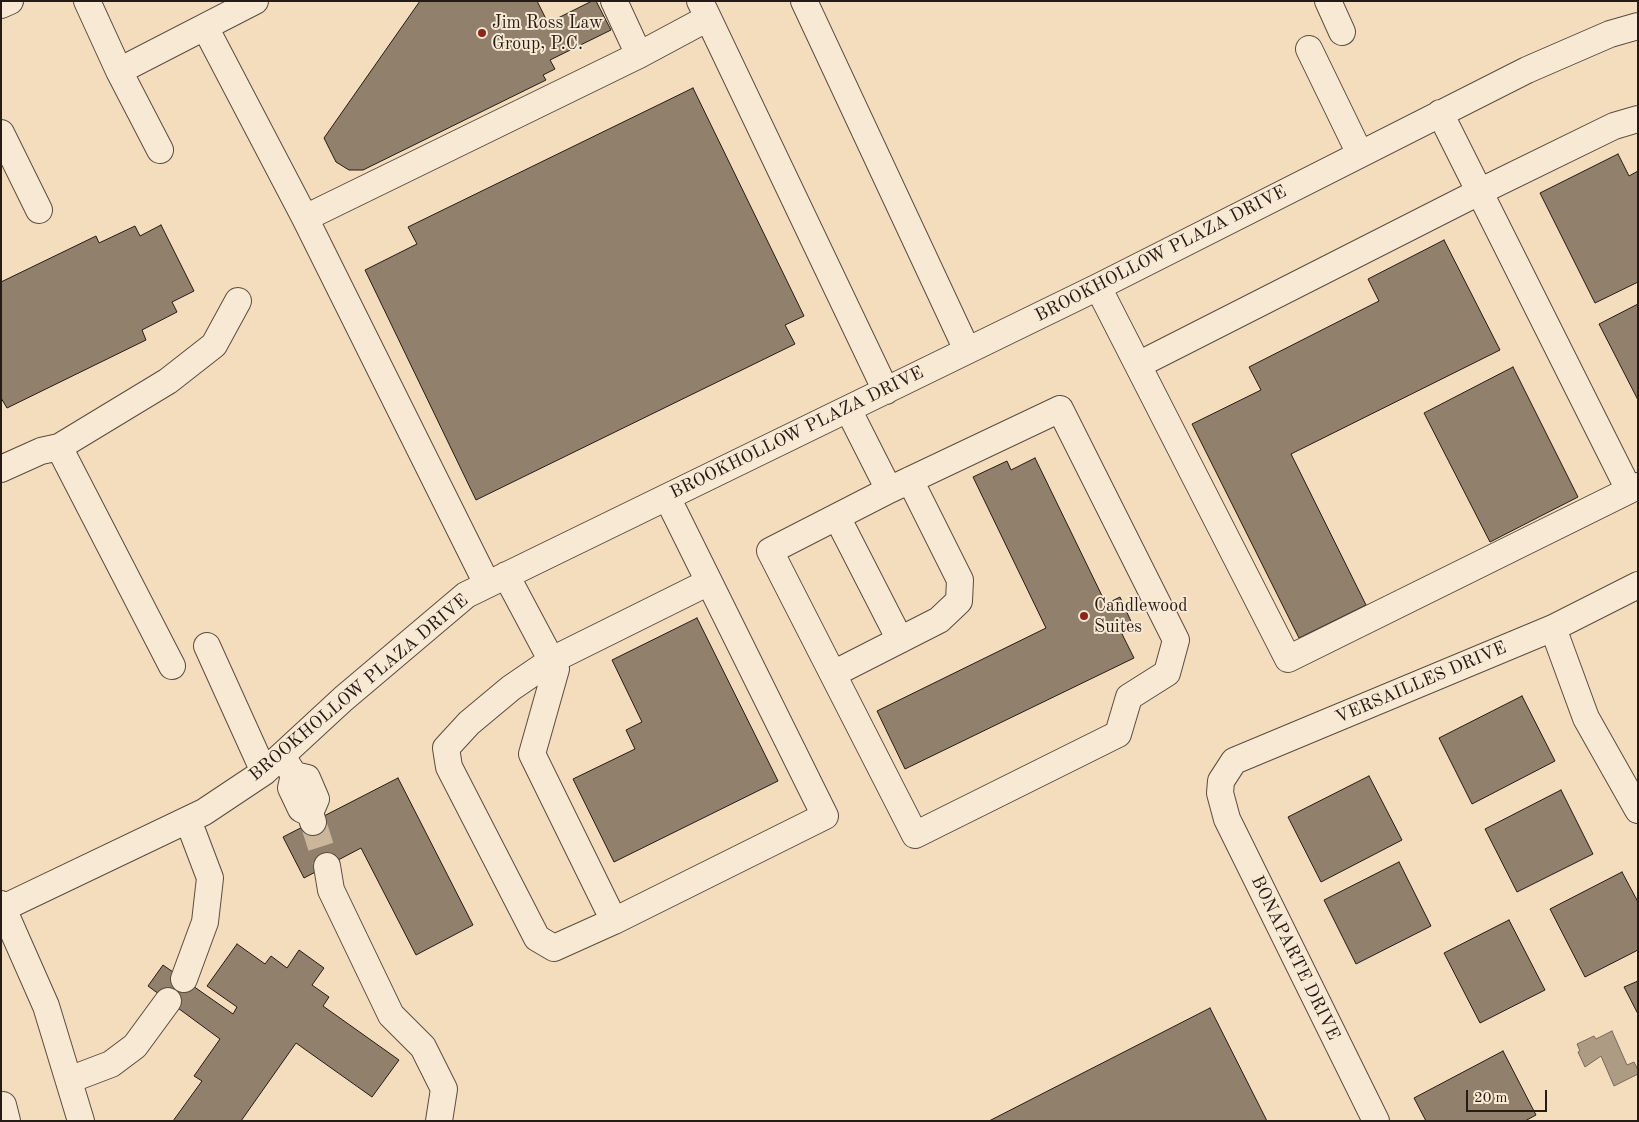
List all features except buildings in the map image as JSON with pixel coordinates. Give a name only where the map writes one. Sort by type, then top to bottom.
[{"type":"street","points":[[1,5],[10,1]]},
{"type":"street","points":[[87,1],[119,71],[160,150]]},
{"type":"street","points":[[119,71],[255,1]]},
{"type":"street","points":[[614,1],[639,55]]},
{"type":"street","points":[[804,1],[967,350]]},
{"type":"street","points":[[1328,1],[1342,32]]},
{"type":"street","points":[[305,218],[639,55],[704,9],[886,390]]},
{"type":"street","name":"BROOKHOLLOW PLAZA DRIVE","points":[[2,907],[204,812],[280,767],[466,594],[1098,288],[1527,70],[1610,34],[1638,26]]},
{"type":"street","points":[[205,27],[496,580],[552,660],[556,669],[532,754],[614,921]]},
{"type":"street","points":[[1309,49],[1360,154]]},
{"type":"street","points":[[1098,288],[1288,659],[1633,488],[1440,114]]},
{"type":"street","points":[[1138,365],[1479,192],[1614,126],[1638,119]]},
{"type":"street","points":[[1,133],[39,210]]},
{"type":"street","points":[[1,469],[41,451],[60,447],[168,381],[214,345],[238,301]]},
{"type":"street","points":[[833,674],[939,620],[959,602],[960,580],[900,485],[848,409]]},
{"type":"street","points":[[1060,409],[1176,640],[1167,673],[1129,697],[1118,734],[915,835],[770,551],[900,485],[1060,409]]},
{"type":"street","points":[[60,447],[172,666]]},
{"type":"street","points":[[667,497],[825,816],[614,921],[554,948],[537,938],[450,767],[446,748],[469,723],[511,688],[552,660],[709,582]]},
{"type":"street","points":[[837,517],[900,640]]},
{"type":"street","name":"VERSAILLES DRIVE","points":[[1220,793],[1221,781],[1234,762],[1553,628],[1638,585]]},
{"type":"street","points":[[1553,628],[1586,718],[1638,810]]},
{"type":"street","points":[[207,646],[280,767],[301,809],[311,818]]},
{"type":"street","name":"BONAPARTE DRIVE","points":[[1220,793],[1227,819],[1376,1121]]},
{"type":"street","points":[[184,979],[205,922],[210,878],[188,820]]},
{"type":"street","points":[[327,866],[331,890],[391,1015],[423,1047],[444,1089],[439,1121]]},
{"type":"street","points":[[2,907],[46,1006],[81,1121]]},
{"type":"street","points":[[69,1080],[111,1064],[135,1046],[168,1001]]},
{"type":"street","points":[[1,1106],[3,1105],[7,1121]]},
{"type":"shaded area","points":[[1612,1031],[1627,1065],[1634,1062],[1638,1070],[1638,1074],[1614,1086],[1601,1056],[1585,1067],[1578,1052],[1580,1051],[1577,1044],[1594,1036],[1596,1039]]},
{"type":"tunnel","points":[[313,822],[327,866]]},
{"type":"place","name":"Jim Ross Law Group, P.C.","points":[[482,33]]},
{"type":"place","name":"Candlewood Suites","points":[[1084,616]]}]
